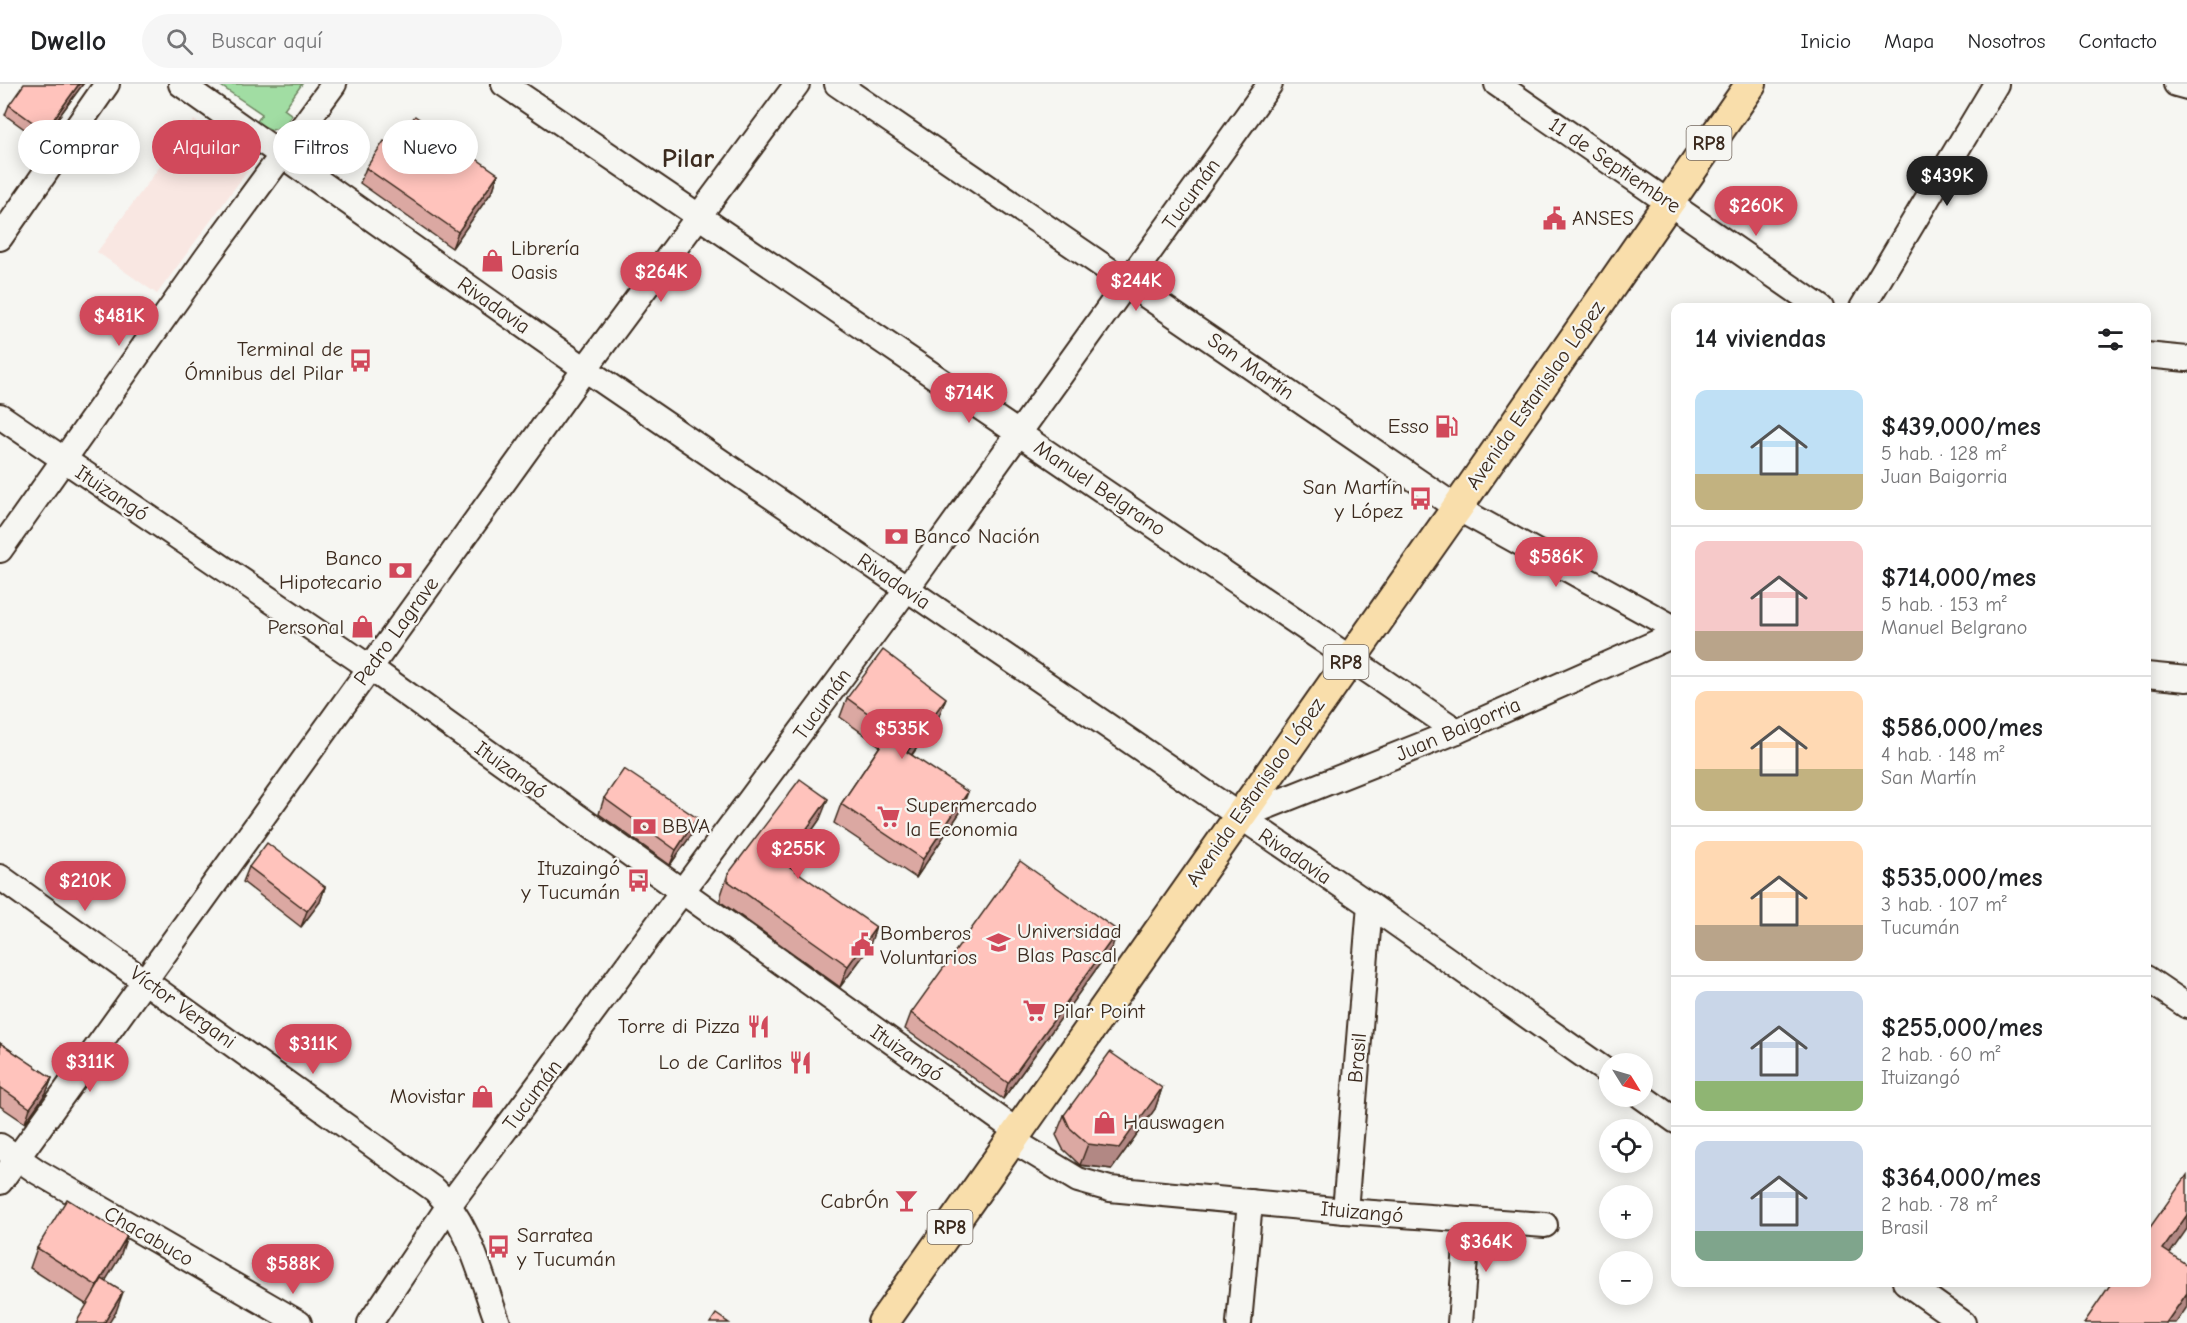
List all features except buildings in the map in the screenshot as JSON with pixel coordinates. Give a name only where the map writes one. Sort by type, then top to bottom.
[{"type":"main road","name":"Avenida Estanislao López","points":[[883,1323],[1349,657],[1457,508],[1751,84]]},
{"type":"street","points":[[0,238],[106,84]]},
{"type":"street","name":"Rivadavia","points":[[181,84],[273,147]]},
{"type":"street","points":[[309,120],[334,84]]},
{"type":"street","name":"Manuel Belgrano","points":[[504,84],[1457,731]]},
{"type":"street","name":"Pedro Lagrave","points":[[0,1182],[8,1152],[146,981],[585,369],[797,84]]},
{"type":"street","name":"San Martín","points":[[837,84],[1457,508],[1671,626]]},
{"type":"street","name":"Tucumán","points":[[370,1323],[450,1204],[906,590],[1270,84]]},
{"type":"street","name":"11 de Septiembre","points":[[1497,84],[1814,303]]},
{"type":"street","points":[[1865,303],[1996,84]]},
{"type":"street","points":[[2176,84],[2187,87]]},
{"type":"street","points":[[0,550],[66,460],[207,257],[273,170]]},
{"type":"street","name":"Rivadavia","points":[[311,174],[585,369],[1238,818],[1370,905],[1599,1066]]},
{"type":"street","points":[[2151,355],[2187,359]]},
{"type":"street","name":"Ituizangó","points":[[0,416],[369,668],[1015,1136],[1092,1185],[1250,1202],[1468,1221],[1545,1225]]},
{"type":"street","name":"Juan Baigorria","points":[[1238,818],[1457,731],[1671,636]]},
{"type":"street","points":[[2151,675],[2187,679]]},
{"type":"street","name":"Víctor Vergani","points":[[0,877],[435,1190],[450,1204]]},
{"type":"street","name":"Brasil","points":[[1345,1210],[1370,905]]},
{"type":"street","points":[[2151,984],[2187,1006]]},
{"type":"street","points":[[1653,1105],[1671,1117]]},
{"type":"street","name":"Chacabuco","points":[[8,1152],[268,1313],[299,1323]]},
{"type":"street","points":[[1239,1323],[1250,1202]]},
{"type":"street","points":[[450,1204],[461,1223],[498,1323]]},
{"type":"street","points":[[1460,1323],[1468,1221]]},
{"type":"street","points":[[1930,1290],[1963,1323]]},
{"type":"shaded area","points":[[154,174],[245,174],[157,294],[97,252]]},
{"type":"green space","points":[[218,84],[302,84],[284,109],[292,115],[288,120],[273,120],[272,130],[261,125],[261,120],[258,120],[262,114]]},
{"type":"place","name":"ANSES","points":[[1554,218]]},
{"type":"place","name":"Librería Oasis","points":[[493,260]]},
{"type":"place","name":"Terminal de Ómnibus del Pilar","points":[[361,361]]},
{"type":"place","name":"Esso","points":[[1447,426]]},
{"type":"place","name":"San Martín y López","points":[[1421,499]]},
{"type":"place","name":"Banco Nación","points":[[896,536]]},
{"type":"place","name":"Banco Hipotecario","points":[[400,570]]},
{"type":"place","name":"Personal","points":[[362,627]]},
{"type":"place","name":"Supermercado la Economia","points":[[888,817]]},
{"type":"place","name":"BBVA","points":[[644,826]]},
{"type":"place","name":"Ituzaingó y Tucumán","points":[[638,880]]},
{"type":"place","name":"Universidad Blas Pascal","points":[[999,943]]},
{"type":"place","name":"Bomberos Voluntarios","points":[[862,945]]},
{"type":"place","name":"Pilar Point","points":[[1035,1011]]},
{"type":"place","name":"Torre di Pizza","points":[[758,1026]]},
{"type":"place","name":"Lo de Carlitos","points":[[800,1062]]},
{"type":"place","name":"Movistar","points":[[483,1096]]},
{"type":"place","name":"Hauswagen","points":[[1105,1122]]},
{"type":"place","name":"CabrÓn","points":[[907,1201]]},
{"type":"place","name":"Sarratea y Tucumán","points":[[499,1247]]},
{"type":"district","name":"Pilar","points":[[688,158]]}]
